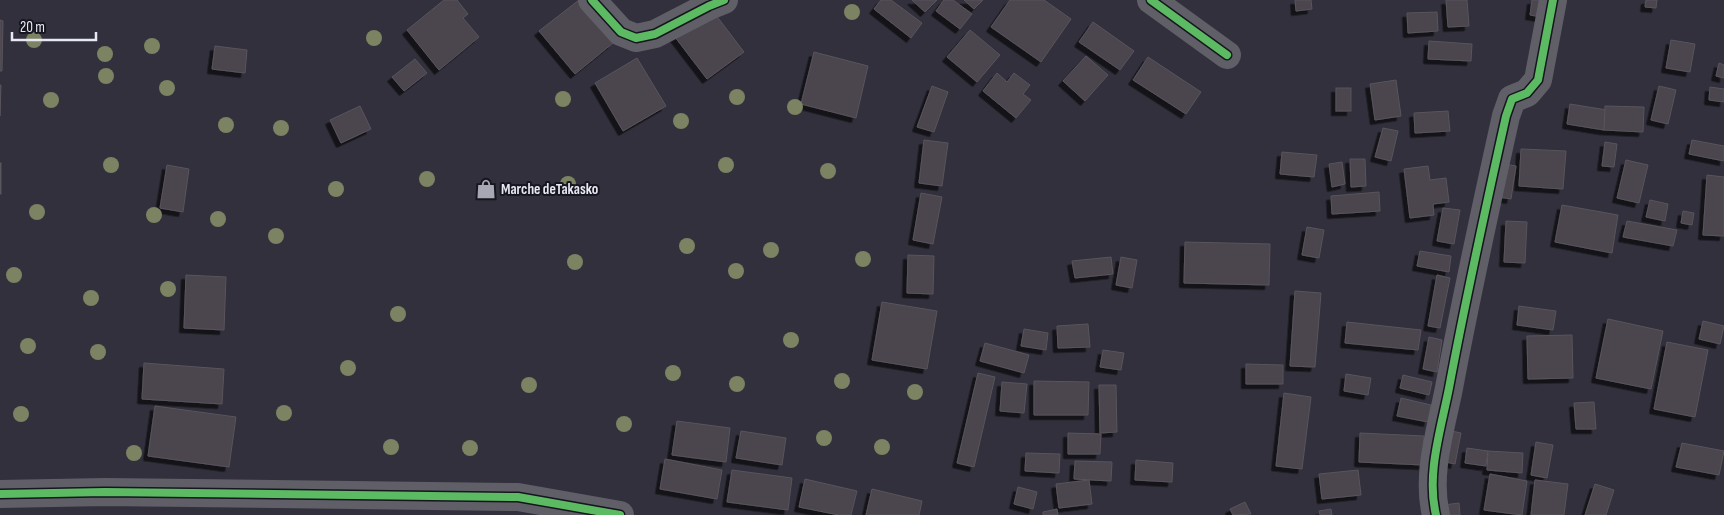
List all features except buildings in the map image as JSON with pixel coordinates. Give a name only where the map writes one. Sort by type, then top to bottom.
[{"type":"street","points":[[592,0],[621,32],[636,38],[655,34],[724,0]]},
{"type":"street","points":[[1151,0],[1227,55]]},
{"type":"street","points":[[1436,515],[1433,504],[1433,475],[1463,314],[1506,116],[1512,99],[1527,93],[1538,80],[1553,0]]},
{"type":"street","points":[[0,494],[105,492],[518,497],[620,515]]},
{"type":"cycle path","points":[[592,0],[621,32],[636,38],[655,34],[724,0]]},
{"type":"cycle path","points":[[1151,0],[1227,55]]},
{"type":"cycle path","points":[[1436,515],[1433,499],[1436,452],[1469,286],[1506,116],[1512,99],[1527,93],[1538,80],[1553,0]]},
{"type":"cycle path","points":[[0,494],[105,492],[518,497],[620,515]]},
{"type":"place","name":"Marche deTakasko","points":[[486,189]]}]
